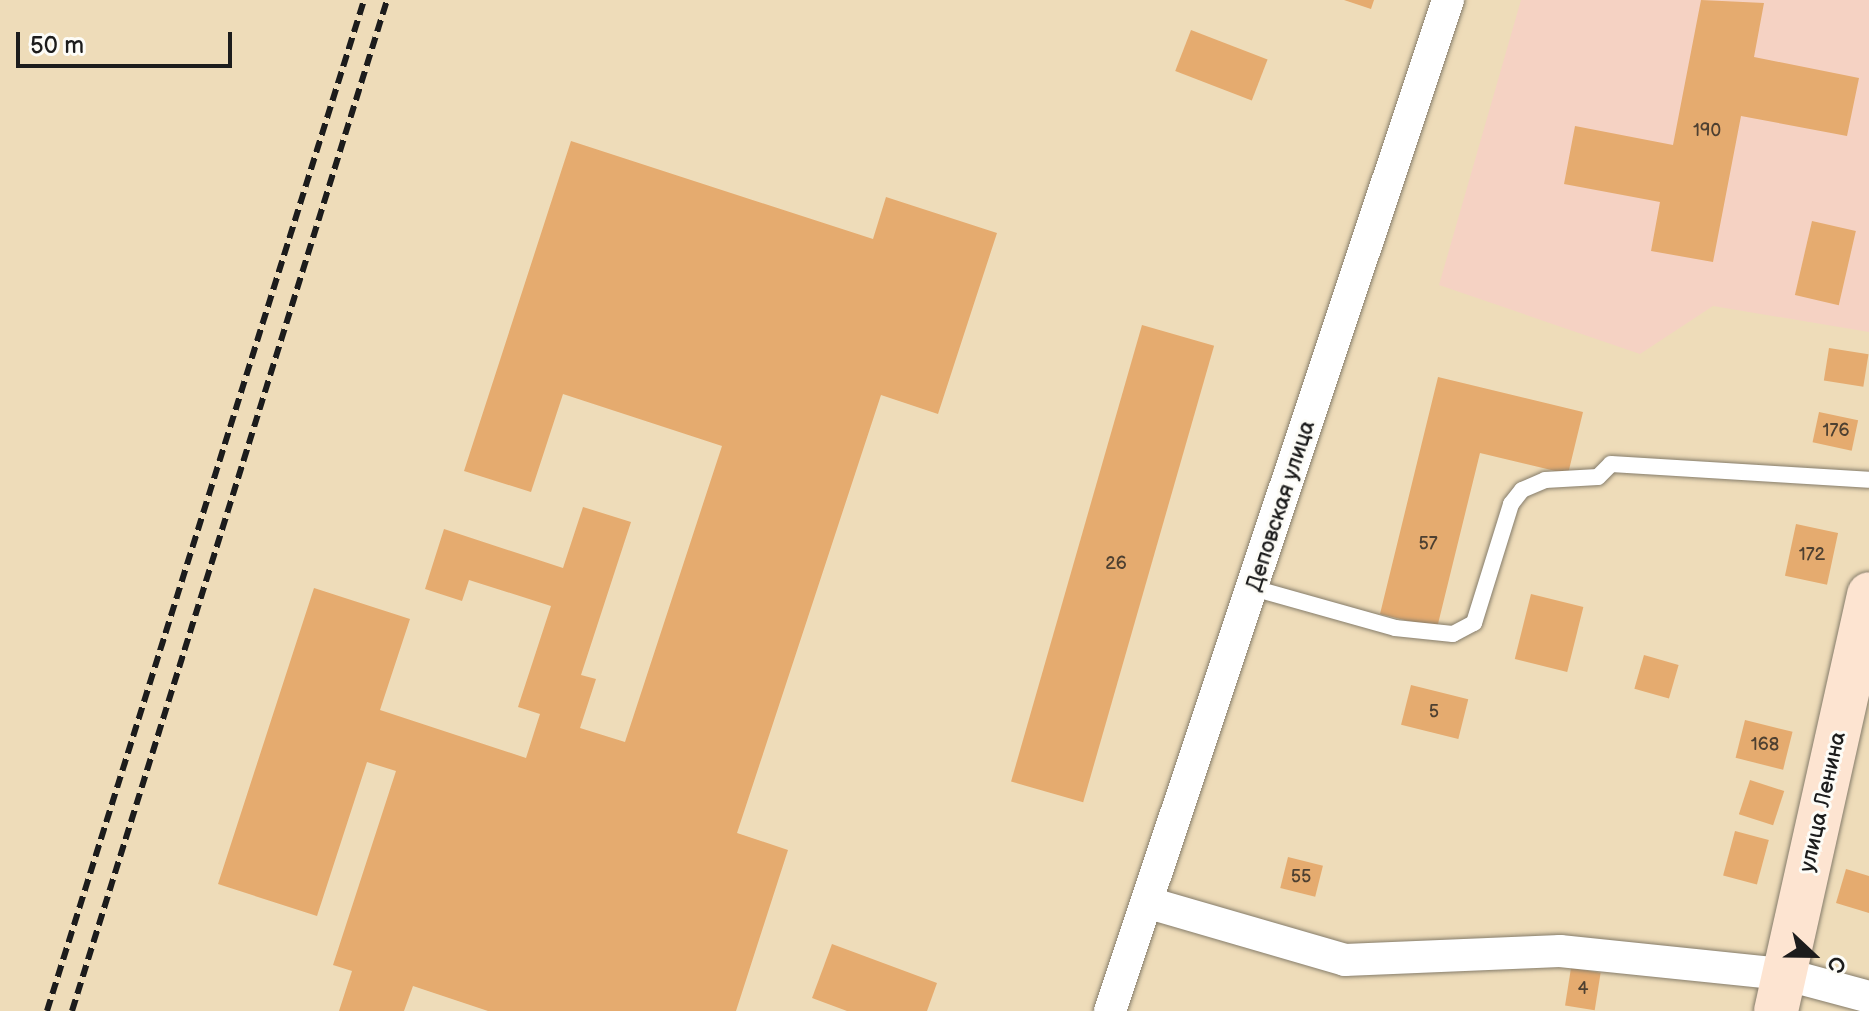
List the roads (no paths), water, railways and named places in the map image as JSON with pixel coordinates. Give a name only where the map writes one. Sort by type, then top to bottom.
[{"type":"main road","name":"улица Ленина","points":[[1780,992],[1869,594]]},
{"type":"street","name":"Деповская улица","points":[[1110,1011],[1149,903],[1448,0]]},
{"type":"street","points":[[1149,903],[1345,960],[1560,951],[1780,992],[1869,997]]},
{"type":"lane","points":[[1253,588],[1395,628],[1453,634],[1474,623],[1511,504],[1522,490],[1545,480],[1598,477],[1611,464],[1869,480]]},
{"type":"railway","points":[[47,1011],[364,0]]},
{"type":"railway","points":[[72,1011],[387,0]]}]
